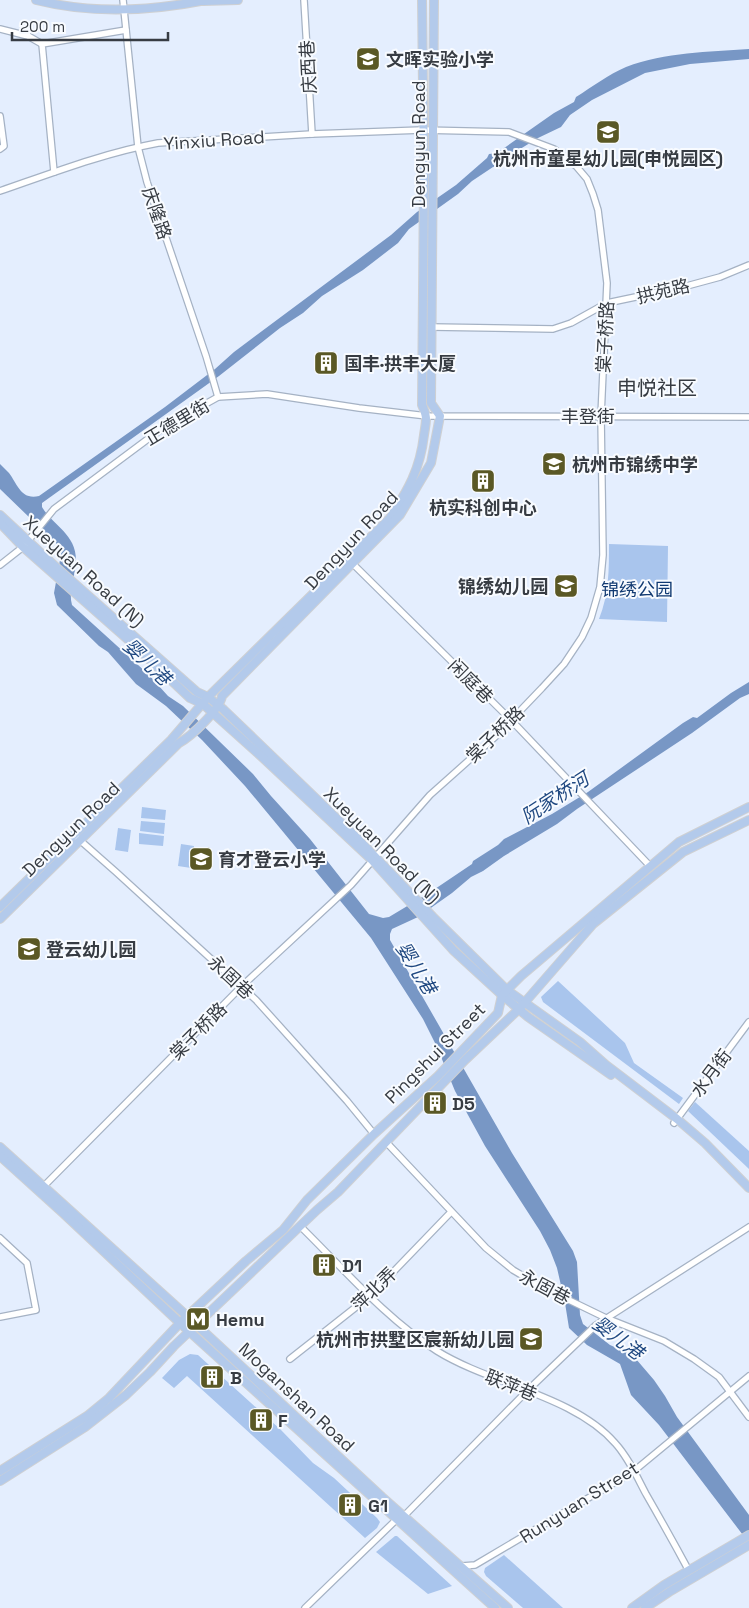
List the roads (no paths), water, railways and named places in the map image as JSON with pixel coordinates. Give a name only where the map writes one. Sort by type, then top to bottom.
[{"type":"main road","points":[[36,0],[75,7],[124,9],[203,0],[238,0]]},
{"type":"main road","name":"Dengyun Road","points":[[0,907],[177,734],[202,704],[390,518],[410,486],[423,450],[427,416],[422,405],[424,178],[422,0]]},
{"type":"main road","name":"Dengyun Road","points":[[0,919],[179,743],[188,738],[201,726],[218,706],[222,696],[400,515],[431,463],[440,416],[431,403],[434,0]]},
{"type":"main road","name":"Xueyuan Road (N)","points":[[0,515],[57,572],[197,692],[218,706],[272,754],[504,993],[521,1006],[580,1042],[704,1143],[749,1188]]},
{"type":"main road","name":"Xueyuan Road (N)","points":[[0,523],[26,541]]},
{"type":"main road","name":"Xueyuan Road (N)","points":[[73,586],[190,698],[202,704],[374,858]]},
{"type":"main road","name":"Pingshui Street","points":[[0,1481],[85,1427],[126,1395],[196,1325],[338,1192],[387,1143],[463,1056],[498,1013],[504,993],[520,976],[679,842],[749,807]]},
{"type":"main road","name":"Pingshui Street","points":[[463,1056],[521,1006],[593,924],[683,852],[749,820]]},
{"type":"main road","name":"Pingshui Street","points":[[0,1471],[87,1416],[109,1398],[187,1316],[283,1230],[307,1200],[374,1134],[441,1079]]},
{"type":"main road","name":"Xueyuan Road (N)","points":[[675,1121],[749,1195]]},
{"type":"main road","name":"Moganshan Road","points":[[0,1147],[187,1316],[495,1608]]},
{"type":"main road","name":"Moganshan Road","points":[[0,1156],[180,1323],[401,1517],[462,1566],[508,1608]]},
{"type":"main road","points":[[645,1608],[744,1545],[749,1535]]},
{"type":"main road","points":[[632,1608],[689,1571],[744,1545]]},
{"type":"street","name":"庆隆路","points":[[123,0],[138,147],[146,182],[206,356],[218,397]]},
{"type":"street","name":"庆西巷","points":[[304,0],[312,134]]},
{"type":"street","points":[[0,29],[28,36],[42,44],[126,30]]},
{"type":"street","points":[[42,44],[54,172]]},
{"type":"street","points":[[0,116],[4,146],[0,149]]},
{"type":"street","name":"Yinxiu Road","points":[[0,191],[54,172],[138,147],[158,143],[312,134],[434,130]]},
{"type":"street","name":"棠子桥路","points":[[43,1187],[242,986],[351,885],[430,795],[495,737],[564,664],[591,618],[600,587],[603,554],[601,416],[607,302],[607,282],[602,238],[594,194],[587,180],[576,166],[554,150],[509,132],[434,130]]},
{"type":"street","name":"拱苑路","points":[[431,327],[553,329],[571,323],[607,302],[683,287],[720,277],[749,265]]},
{"type":"street","name":"正德里街","points":[[0,565],[26,541],[54,509],[164,427],[218,397],[267,394],[427,416]]},
{"type":"street","name":"丰登街","points":[[427,416],[749,417]]},
{"type":"street","name":"闲庭巷","points":[[352,564],[510,720],[650,866]]},
{"type":"street","name":"永固巷","points":[[74,835],[242,986],[290,1037],[374,1134]]},
{"type":"street","name":"水月街","points":[[675,1121],[749,1022]]},
{"type":"street","name":"永固巷","points":[[387,1143],[486,1248],[513,1270],[540,1286],[606,1318],[664,1341],[694,1359],[719,1376],[749,1417]]},
{"type":"street","name":"萍北弄","points":[[290,1358],[370,1296],[451,1212]]},
{"type":"street","name":"联萍巷","points":[[300,1226],[370,1296],[412,1334],[439,1352],[471,1369],[574,1411],[595,1425],[615,1443],[634,1471],[689,1571]]},
{"type":"street","points":[[305,1608],[401,1517],[596,1325],[749,1227]]},
{"type":"street","points":[[0,1238],[27,1263],[36,1310],[0,1318]]},
{"type":"street","name":"Runyuan Street","points":[[462,1566],[475,1565],[634,1471],[749,1376]]},
{"type":"street","points":[[474,1577],[475,1565]]},
{"type":"place","name":"文晖实验小学","points":[[368,59]]},
{"type":"place","name":"杭州市童星幼儿园(申悦园区)","points":[[608,132]]},
{"type":"place","name":"国丰·拱丰大厦","points":[[326,363]]},
{"type":"place","name":"杭州市锦绣中学","points":[[554,464]]},
{"type":"place","name":"杭实科创中心","points":[[483,481]]},
{"type":"place","name":"锦绣幼儿园","points":[[566,586]]},
{"type":"place","name":"育才登云小学","points":[[201,859]]},
{"type":"place","name":"登云幼儿园","points":[[29,949]]},
{"type":"place","name":"D5","points":[[435,1103]]},
{"type":"place","name":"D1","points":[[324,1265]]},
{"type":"place","name":"Hemu","points":[[198,1319]]},
{"type":"place","name":"杭州市拱墅区宸新幼儿园","points":[[531,1339]]},
{"type":"place","name":"B","points":[[212,1377]]},
{"type":"place","name":"F","points":[[261,1420]]},
{"type":"place","name":"G1","points":[[350,1505]]},
{"type":"district","name":"申悦社区","points":[[657,388]]},
{"type":"park label","name":"锦绣公园","points":[[637,589]]},
{"type":"water label","name":"婴儿港","points":[[147,662]]},
{"type":"water label","name":"阮家桥河","points":[[555,798]]},
{"type":"water label","name":"婴儿港","points":[[416,968]]},
{"type":"water label","name":"婴儿港","points":[[618,1338]]}]
